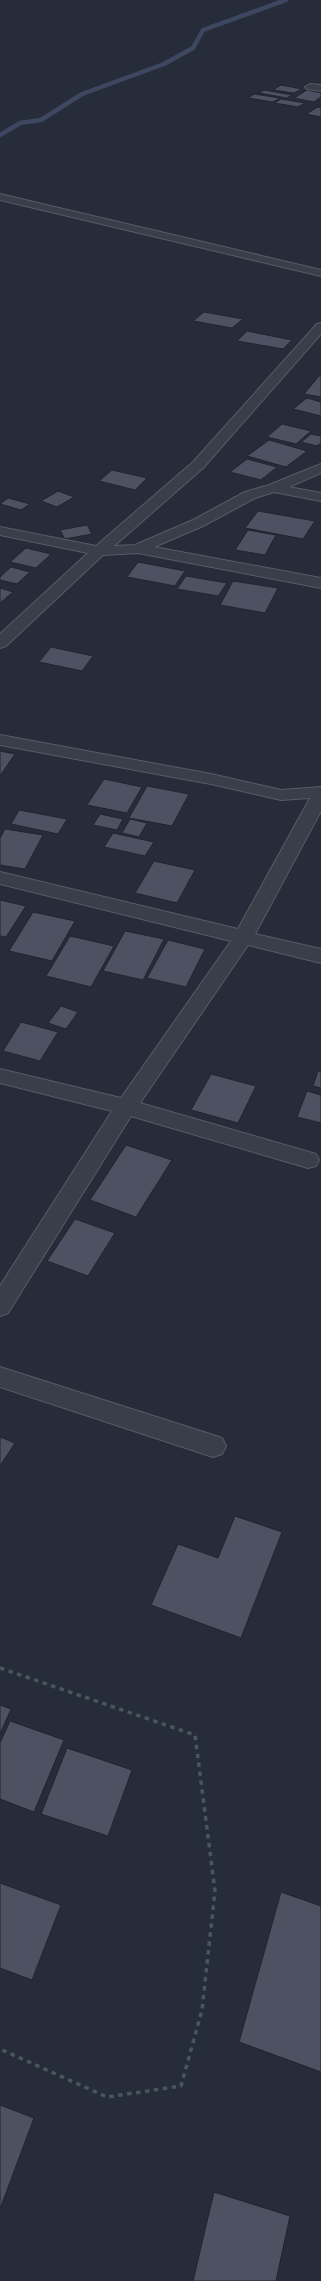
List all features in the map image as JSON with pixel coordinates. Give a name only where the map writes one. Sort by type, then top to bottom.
[{"type":"street","points":[[310,86],[321,88]]},
{"type":"street","points":[[0,198],[321,273]]},
{"type":"street","points":[[0,643],[99,551],[198,465],[321,327]]},
{"type":"street","points":[[138,548],[198,523],[250,495],[274,488],[321,468]]},
{"type":"street","points":[[274,488],[321,497]]},
{"type":"street","points":[[0,531],[99,551],[138,548],[321,582]]},
{"type":"street","points":[[0,740],[211,779],[280,795],[321,793]]},
{"type":"street","points":[[0,1306],[126,1107],[243,938],[321,793]]},
{"type":"street","points":[[0,878],[321,956]]},
{"type":"street","points":[[0,1076],[126,1107],[308,1160]]},
{"type":"street","points":[[0,1377],[213,1446]]},
{"type":"path","points":[[0,1668],[195,1735],[215,1891],[202,2010],[181,2086],[107,2097],[21,2057],[0,2049]]},
{"type":"building","points":[[281,85],[302,89],[294,93],[273,90]]},
{"type":"building","points":[[264,90],[292,95],[287,98],[259,93]]},
{"type":"building","points":[[307,90],[321,93],[321,97],[314,102],[294,98]]},
{"type":"building","points":[[254,94],[280,98],[273,102],[248,98]]},
{"type":"building","points":[[281,99],[305,103],[298,107],[274,103]]},
{"type":"building","points":[[318,107],[321,108],[321,117],[306,114]]},
{"type":"building","points":[[204,312],[243,319],[232,328],[193,321]]},
{"type":"building","points":[[247,331],[292,340],[283,349],[237,341]]},
{"type":"building","points":[[319,376],[321,376],[321,397],[304,394]]},
{"type":"building","points":[[307,398],[321,402],[321,416],[293,409]]},
{"type":"building","points":[[282,424],[311,431],[296,444],[267,437]]},
{"type":"building","points":[[311,434],[321,436],[321,443],[317,446],[301,442]]},
{"type":"building","points":[[269,440],[307,451],[286,467],[247,456]]},
{"type":"building","points":[[247,459],[277,467],[261,480],[230,472]]},
{"type":"building","points":[[112,470],[147,478],[135,490],[99,481]]},
{"type":"building","points":[[58,491],[74,497],[57,507],[41,501]]},
{"type":"building","points":[[8,498],[30,504],[21,510],[0,504]]},
{"type":"building","points":[[258,511],[315,521],[303,539],[245,528]]},
{"type":"building","points":[[87,525],[92,534],[65,539],[60,530]]},
{"type":"building","points":[[248,530],[276,535],[265,555],[235,550]]},
{"type":"building","points":[[26,548],[51,554],[36,568],[10,562]]},
{"type":"building","points":[[138,562],[185,571],[175,586],[127,577]]},
{"type":"building","points":[[11,567],[30,572],[17,584],[0,580],[0,577]]},
{"type":"building","points":[[186,576],[227,583],[218,596],[177,589]]},
{"type":"building","points":[[233,581],[278,588],[265,613],[220,605]]},
{"type":"building","points":[[0,588],[13,592],[0,603]]},
{"type":"building","points":[[51,647],[93,656],[82,671],[39,662]]},
{"type":"building","points":[[0,751],[15,754],[0,776]]},
{"type":"building","points":[[104,779],[142,787],[127,813],[87,805]]},
{"type":"building","points":[[147,786],[189,794],[172,826],[129,818]]},
{"type":"building","points":[[19,810],[67,819],[58,834],[11,824]]},
{"type":"building","points":[[100,814],[123,819],[117,830],[93,825]]},
{"type":"building","points":[[130,819],[147,823],[139,837],[122,833]]},
{"type":"building","points":[[5,829],[43,835],[25,869],[0,865],[0,838]]},
{"type":"building","points":[[113,833],[154,842],[145,856],[104,847]]},
{"type":"building","points":[[154,861],[195,870],[177,903],[135,893]]},
{"type":"building","points":[[0,900],[26,906],[6,937],[0,936]]},
{"type":"building","points":[[33,912],[75,921],[52,961],[9,951]]},
{"type":"building","points":[[125,931],[164,939],[143,980],[103,971]]},
{"type":"building","points":[[70,936],[114,946],[91,987],[46,976]]},
{"type":"building","points":[[168,940],[205,949],[186,987],[147,978]]},
{"type":"building","points":[[61,1006],[78,1012],[66,1029],[48,1023]]},
{"type":"building","points":[[21,1022],[58,1032],[40,1061],[3,1051]]},
{"type":"building","points":[[318,1071],[321,1072],[321,1088],[313,1086]]},
{"type":"building","points":[[211,1074],[256,1086],[238,1123],[191,1110]]},
{"type":"building","points":[[307,1091],[321,1095],[321,1123],[297,1117]]},
{"type":"building","points":[[126,1145],[172,1160],[136,1217],[90,1200]]},
{"type":"building","points":[[75,1219],[115,1233],[88,1276],[47,1261]]},
{"type":"building","points":[[0,1437],[15,1443],[0,1466]]},
{"type":"building","points":[[235,1516],[282,1532],[241,1638],[151,1605],[178,1544],[218,1558]]},
{"type":"building","points":[[0,1705],[11,1709],[0,1734]]},
{"type":"building","points":[[10,1721],[64,1740],[34,1812],[0,1799],[0,1743]]},
{"type":"building","points":[[67,1748],[132,1770],[108,1836],[41,1814]]},
{"type":"building","points":[[0,1883],[61,1905],[32,1980],[0,1968]]},
{"type":"building","points":[[281,1892],[321,1906],[321,2072],[239,2042]]},
{"type":"building","points":[[0,2105],[34,2118],[0,2209]]},
{"type":"building","points":[[214,2192],[290,2216],[276,2281],[193,2281]]},
{"type":"waterway","points":[[0,135],[20,123],[41,120],[82,94],[164,64],[193,48],[203,30],[286,0]]}]
